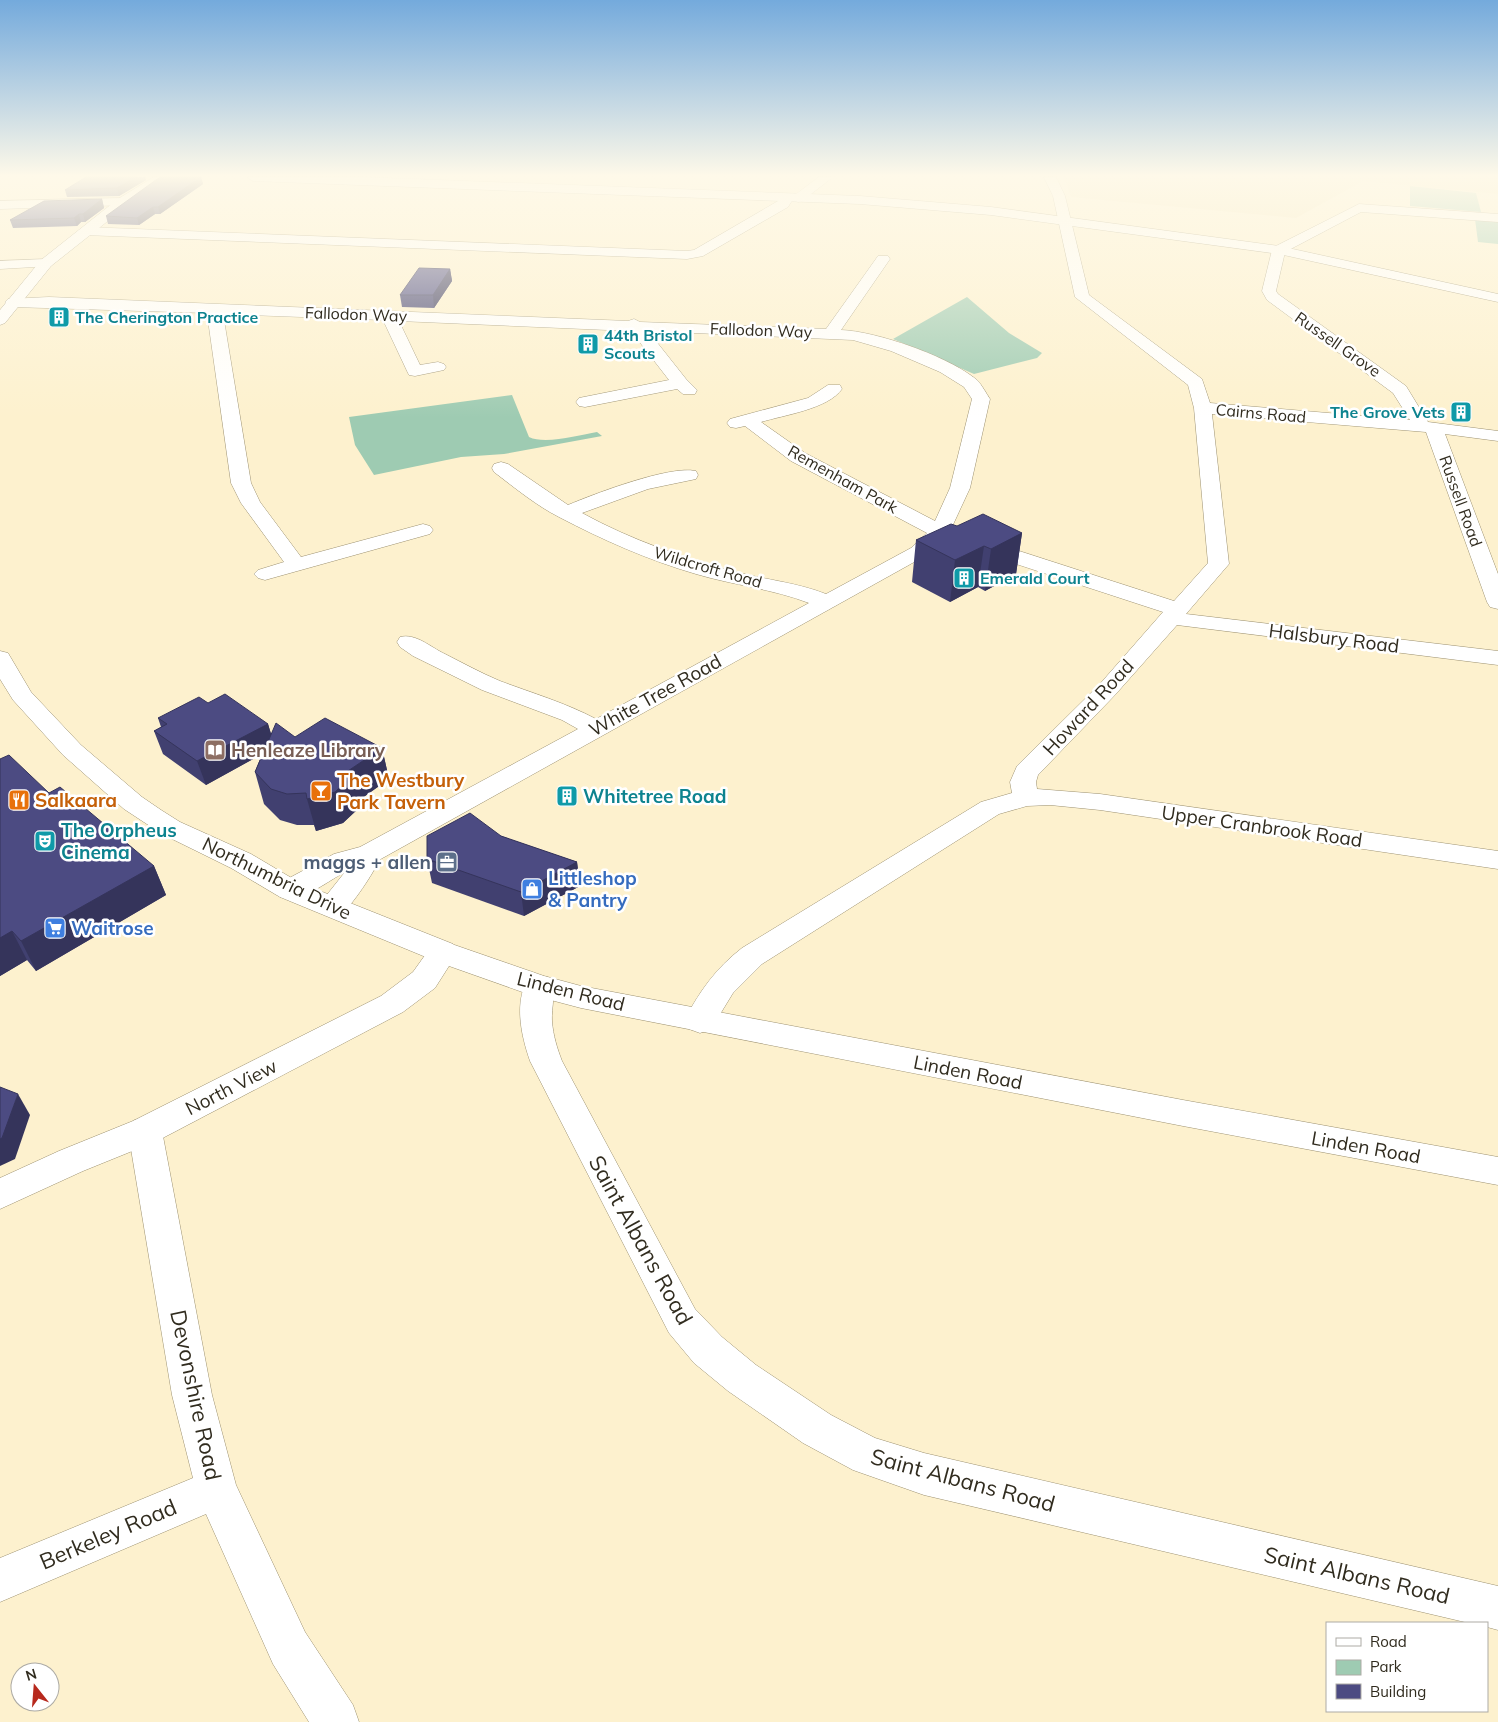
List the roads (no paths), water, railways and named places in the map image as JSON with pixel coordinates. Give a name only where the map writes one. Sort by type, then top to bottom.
[{"type":"street","points":[[0,320],[46,263],[53,257]]},
{"type":"street","name":"Howard Road","points":[[1026,798],[1023,782],[1026,772],[1107,690],[1219,564],[1203,408],[1196,383],[1082,298],[1073,257]]},
{"type":"street","name":"Russell Grove","points":[[1277,257],[1269,292],[1272,297],[1400,390],[1428,427]]},
{"type":"street","points":[[1313,257],[1498,298]]},
{"type":"street","points":[[831,333],[883,259]]},
{"type":"street","points":[[0,265],[46,263]]},
{"type":"street","name":"Fallodon Way","points":[[13,302],[214,308],[831,333],[853,335],[882,342],[954,373],[972,385],[981,399],[960,488],[940,532]]},
{"type":"street","points":[[214,308],[241,483],[251,503],[296,565]]},
{"type":"street","points":[[388,315],[415,370],[438,367]]},
{"type":"street","points":[[577,403],[685,387],[634,324]]},
{"type":"street","points":[[730,424],[748,420],[829,393],[844,404]]},
{"type":"street","name":"Cairns Road","points":[[1203,408],[1428,427],[1498,436]]},
{"type":"street","name":"Remenham Park","points":[[748,420],[798,457],[940,532]]},
{"type":"street","name":"Russell Road","points":[[1428,427],[1498,602]]},
{"type":"street","name":"Wildcroft Road","points":[[501,468],[521,484],[565,513],[607,534],[671,560],[735,578],[806,592],[826,602]]},
{"type":"street","points":[[565,513],[663,472],[689,475]]},
{"type":"street","points":[[496,491],[521,484]]},
{"type":"street","points":[[265,574],[423,530]]},
{"type":"street","points":[[940,532],[1174,613]]},
{"type":"street","name":"White Tree Road","points":[[290,890],[344,860],[368,855],[595,728],[918,552],[940,532]]},
{"type":"street","name":"Halsbury Road","points":[[1174,613],[1186,621],[1498,658]]},
{"type":"street","points":[[408,642],[421,651],[490,686],[571,715],[595,728]]},
{"type":"street","name":"Northumbria Drive","points":[[0,658],[21,695],[72,750],[133,803],[171,828],[241,861],[290,890],[442,952]]},
{"type":"street","name":"Upper Cranbrook Road","points":[[1026,798],[1050,797],[1100,802],[1498,860]]},
{"type":"street","points":[[700,1021],[716,991],[739,966],[752,956],[990,808],[1026,798]]},
{"type":"street","points":[[332,906],[362,869],[368,855]]},
{"type":"street","name":"Linden Road","points":[[442,952],[539,986],[581,997],[1498,1171]]},
{"type":"street","name":"North View","points":[[0,1194],[146,1131],[392,1004],[424,980],[442,952]]},
{"type":"street","name":"Saint Albans Road","points":[[539,986],[534,1007],[538,1039],[546,1061],[682,1321],[708,1350],[742,1378],[817,1428],[867,1456],[924,1474],[1498,1608]]},
{"type":"street","name":"Devonshire Road","points":[[146,1131],[192,1395],[216,1489],[289,1648],[336,1722]]},
{"type":"street","name":"Berkeley Road","points":[[0,1580],[216,1489]]},
{"type":"place","name":"The Cherington Practice","points":[[59,317]]},
{"type":"place","name":"44th Bristol Scouts","points":[[588,344]]},
{"type":"place","name":"The Grove Vets","points":[[1461,412]]},
{"type":"place","name":"Emerald Court","points":[[964,578]]},
{"type":"place","name":"Henleaze Library","points":[[215,750]]},
{"type":"place","name":"The Westbury Park Tavern","points":[[321,791]]},
{"type":"place","name":"Whitetree Road","points":[[567,796]]},
{"type":"place","name":"Salkaara","points":[[19,800]]},
{"type":"place","name":"The Orpheus Cinema","points":[[45,841]]},
{"type":"place","name":"maggs + allen","points":[[447,862]]},
{"type":"place","name":"Littleshop & Pantry","points":[[532,889]]},
{"type":"place","name":"Waitrose","points":[[55,928]]}]
